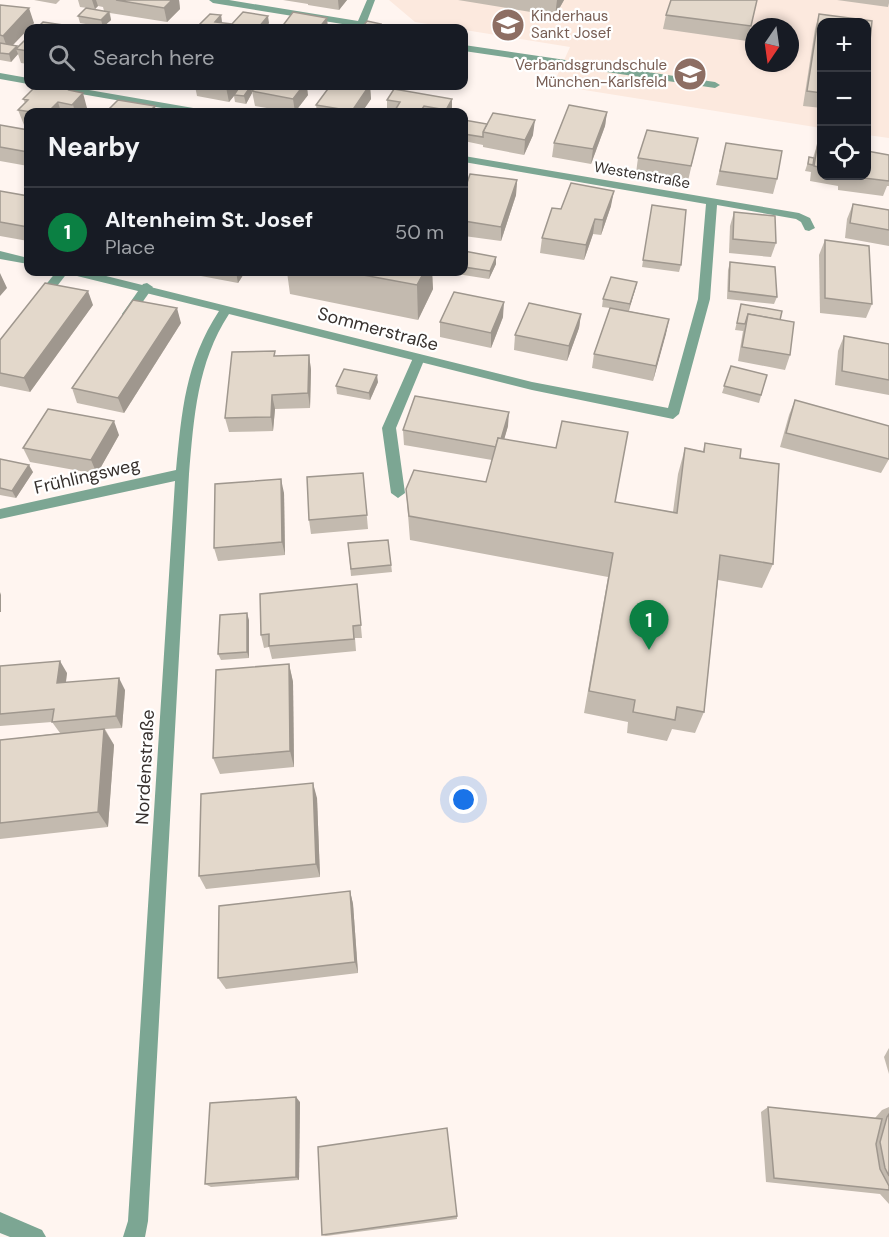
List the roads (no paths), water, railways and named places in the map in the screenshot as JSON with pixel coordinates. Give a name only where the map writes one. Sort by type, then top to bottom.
[{"type":"street","points":[[213,0],[361,24],[371,0]]},
{"type":"street","points":[[468,49],[715,85]]},
{"type":"street","points":[[0,76],[24,80]]},
{"type":"street","points":[[75,90],[177,108]]},
{"type":"street","name":"Westenstraße","points":[[468,160],[799,216],[806,220],[809,228]]},
{"type":"street","name":"Sommerstraße","points":[[96,276],[147,287],[532,386],[673,414],[704,299],[712,201]]},
{"type":"street","points":[[0,255],[24,260]]},
{"type":"street","points":[[34,307],[59,276]]},
{"type":"street","points":[[120,326],[147,287]]},
{"type":"street","name":"Nordenstraße","points":[[134,1237],[138,1221],[182,474],[192,391],[200,357],[210,335],[227,308]]},
{"type":"street","points":[[398,493],[389,428],[419,358]]},
{"type":"street","name":"Frühlingsweg","points":[[0,514],[182,474]]},
{"type":"street","points":[[0,1222],[35,1237]]},
{"type":"place","name":"Kinderhaus Sankt Josef","points":[[508,25]]},
{"type":"place","name":"Verbandsgrundschule München-Karlsfeld","points":[[690,74]]},
{"type":"place","name":"Altenheim St. Josef","points":[[649,650]]}]
